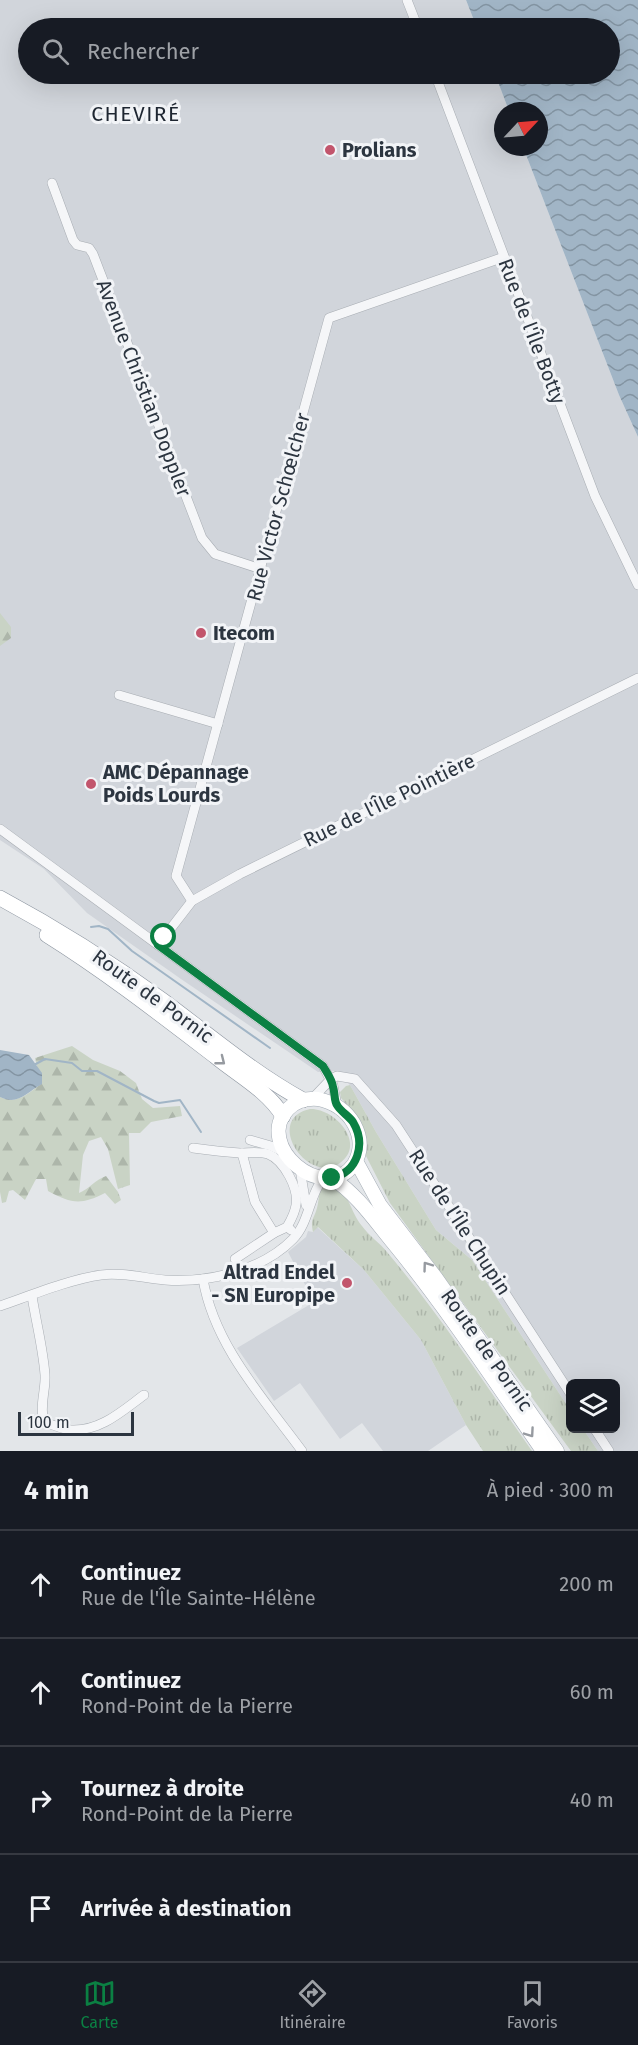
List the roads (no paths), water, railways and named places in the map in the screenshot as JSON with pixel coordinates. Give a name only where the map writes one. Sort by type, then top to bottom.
[{"type":"highway","name":"Route de Pornic","points":[[0,898],[80,943],[121,970],[240,1060],[308,1099]]},
{"type":"highway","name":"Route de Pornic","points":[[0,910],[35,927],[65,946],[157,1010],[252,1083],[270,1100],[281,1123]]},
{"type":"main road","points":[[308,1099],[322,1100],[337,1106],[349,1117],[357,1131],[360,1147],[356,1161],[348,1170],[333,1180],[300,1169],[286,1153],[281,1123],[289,1108],[308,1099]]},
{"type":"main road","name":"Route de Pornic","points":[[356,1161],[380,1205],[436,1278],[557,1451]]},
{"type":"main road","name":"Route de Pornic","points":[[333,1180],[362,1204],[417,1271],[543,1451]]},
{"type":"street","points":[[407,0],[413,18]]},
{"type":"street","name":"Rue de l'Île Botty","points":[[439,84],[598,504],[638,585]]},
{"type":"street","name":"Avenue Christian Doppler","points":[[52,183],[73,240],[72,246],[89,248],[93,254],[172,475],[202,538],[215,554],[261,569]]},
{"type":"street","name":"Rue Victor Schœlcher","points":[[192,900],[176,876],[329,318],[504,257]]},
{"type":"street","name":"Rue de l'Île Pointière","points":[[158,945],[192,900],[638,678]]},
{"type":"street","points":[[119,695],[218,724]]},
{"type":"street","points":[[0,829],[323,1066],[331,1079],[337,1106]]},
{"type":"street","name":"Rue de l'Île Chupin","points":[[331,1079],[337,1076],[355,1079],[396,1125],[566,1387]]},
{"type":"street","points":[[308,1099],[331,1079]]},
{"type":"street","points":[[281,1123],[270,1137],[254,1141],[286,1153]]},
{"type":"street","points":[[193,1148],[270,1155],[279,1162],[293,1184],[296,1204],[287,1227],[235,1259]]},
{"type":"street","points":[[242,1153],[255,1202],[274,1233]]},
{"type":"street","points":[[300,1169],[306,1214]]},
{"type":"street","points":[[0,1306],[87,1277],[108,1274],[164,1280],[203,1279],[256,1264],[289,1243],[297,1235],[315,1189],[333,1180]]},
{"type":"street","points":[[287,1227],[297,1235]]},
{"type":"street","points":[[203,1279],[213,1318],[232,1353],[302,1451]]},
{"type":"street","points":[[32,1296],[44,1365],[42,1415],[44,1422],[70,1430],[86,1429],[108,1422],[144,1395]]},
{"type":"street","points":[[597,1433],[609,1451]]},
{"type":"water","points":[[466,0],[638,0],[638,437],[619,395],[526,156],[548,156],[548,102],[506,102],[499,84],[620,84],[620,18],[473,18]]},
{"type":"water","points":[[0,1050],[29,1055],[42,1073],[42,1084],[17,1099],[0,1097]]},
{"type":"waterway","points":[[91,927],[99,926],[108,929],[132,951],[270,1048]]},
{"type":"waterway","points":[[34,1065],[45,1059],[72,1063],[82,1071],[97,1071],[159,1103],[180,1100],[201,1132]]},
{"type":"place","name":"Prolians","points":[[330,150]]},
{"type":"place","name":"Itecom","points":[[201,633]]},
{"type":"place","name":"AMC Dépannage Poids Lourds","points":[[91,784]]},
{"type":"place","name":"Altrad Endel - SN Europipe","points":[[347,1283]]},
{"type":"district","name":"CHEVIRÉ","points":[[136,114]]}]
